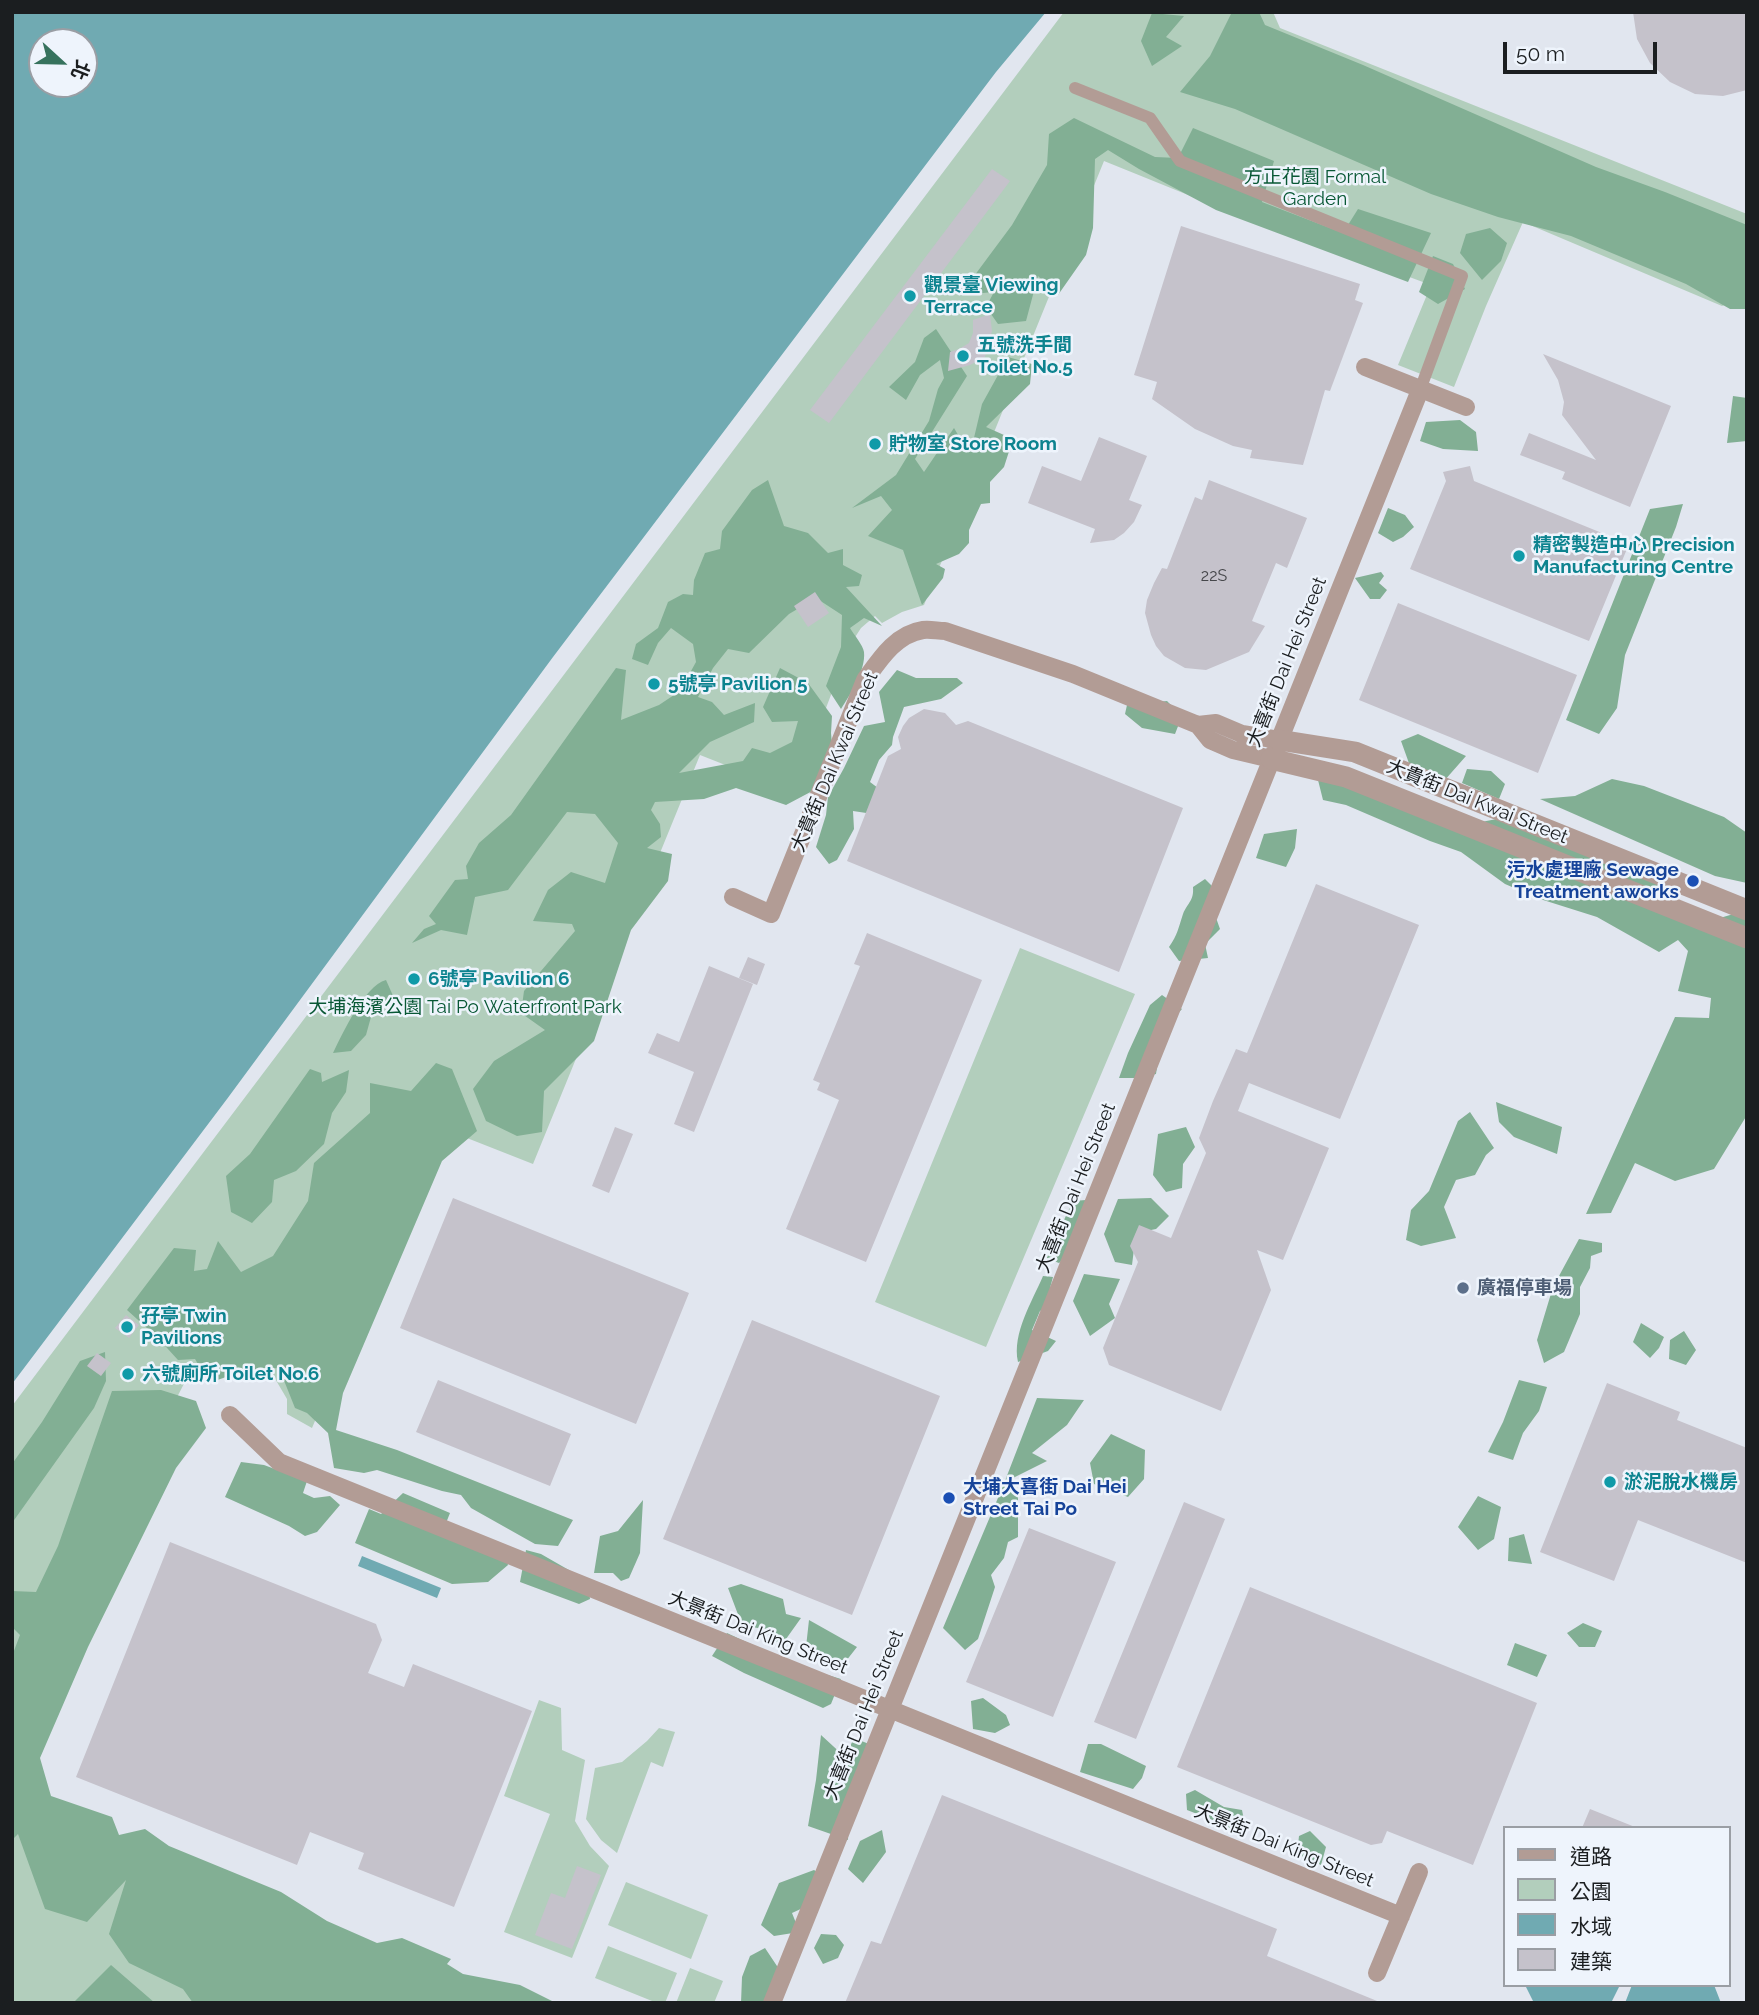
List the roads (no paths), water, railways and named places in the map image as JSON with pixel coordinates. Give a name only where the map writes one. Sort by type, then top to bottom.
[{"type":"street","points":[[1075,88],[1150,118],[1180,161],[1462,276],[1420,390]]},
{"type":"street","points":[[1365,368],[1466,407]]},
{"type":"street","name":"大喜街 Dai Hei Street","points":[[772,2003],[1420,390]]},
{"type":"street","name":"大貴街 Dai Kwai Street","points":[[733,897],[771,914],[866,680],[885,651],[923,630],[945,631],[1073,674],[1198,725],[1210,740],[1233,750],[1356,752],[1747,911]]},
{"type":"street","name":"大貴街 Dai Kwai Street","points":[[1275,749],[1747,938]]},
{"type":"street","name":"大景街 Dai King Street","points":[[230,1415],[279,1462],[1401,1916]]},
{"type":"street","points":[[1377,1973],[1419,1872]]},
{"type":"water","points":[[12,12],[1046,12],[996,72],[553,657],[227,1099],[12,1384]]},
{"type":"water","points":[[362,1556],[441,1588],[437,1598],[358,1566]]},
{"type":"water","points":[[1526,1987],[1619,1987],[1611,2003],[1534,2003]]},
{"type":"water","points":[[1631,1987],[1715,1987],[1721,2003],[1625,2003]]},
{"type":"place","name":"觀景臺 Viewing Terrace","points":[[910,296]]},
{"type":"place","name":"五號洗手間 Toilet No.5","points":[[963,356]]},
{"type":"place","name":"貯物室 Store Room","points":[[875,444]]},
{"type":"place","name":"精密製造中心 Precision Manufacturing Centre","points":[[1519,556]]},
{"type":"place","name":"5號亭 Pavilion 5","points":[[654,684]]},
{"type":"place","name":"污水處理廠 Sewage Treatment aworks","points":[[1693,881]]},
{"type":"place","name":"6號亭 Pavilion 6","points":[[414,979]]},
{"type":"place","name":"廣福停車場","points":[[1463,1288]]},
{"type":"place","name":"孖亭 Twin Pavilions","points":[[127,1327]]},
{"type":"place","name":"六號廁所 Toilet No.6","points":[[128,1374]]},
{"type":"place","name":"淤泥脫水機房","points":[[1610,1482]]},
{"type":"place","name":"大埔大喜街 Dai Hei Street Tai Po","points":[[949,1498]]},
{"type":"park label","name":"方正花園 Formal Garden","points":[[1315,188]]},
{"type":"park label","name":"大埔海濱公園 Tai Po Waterfront Park","points":[[465,1007]]}]
